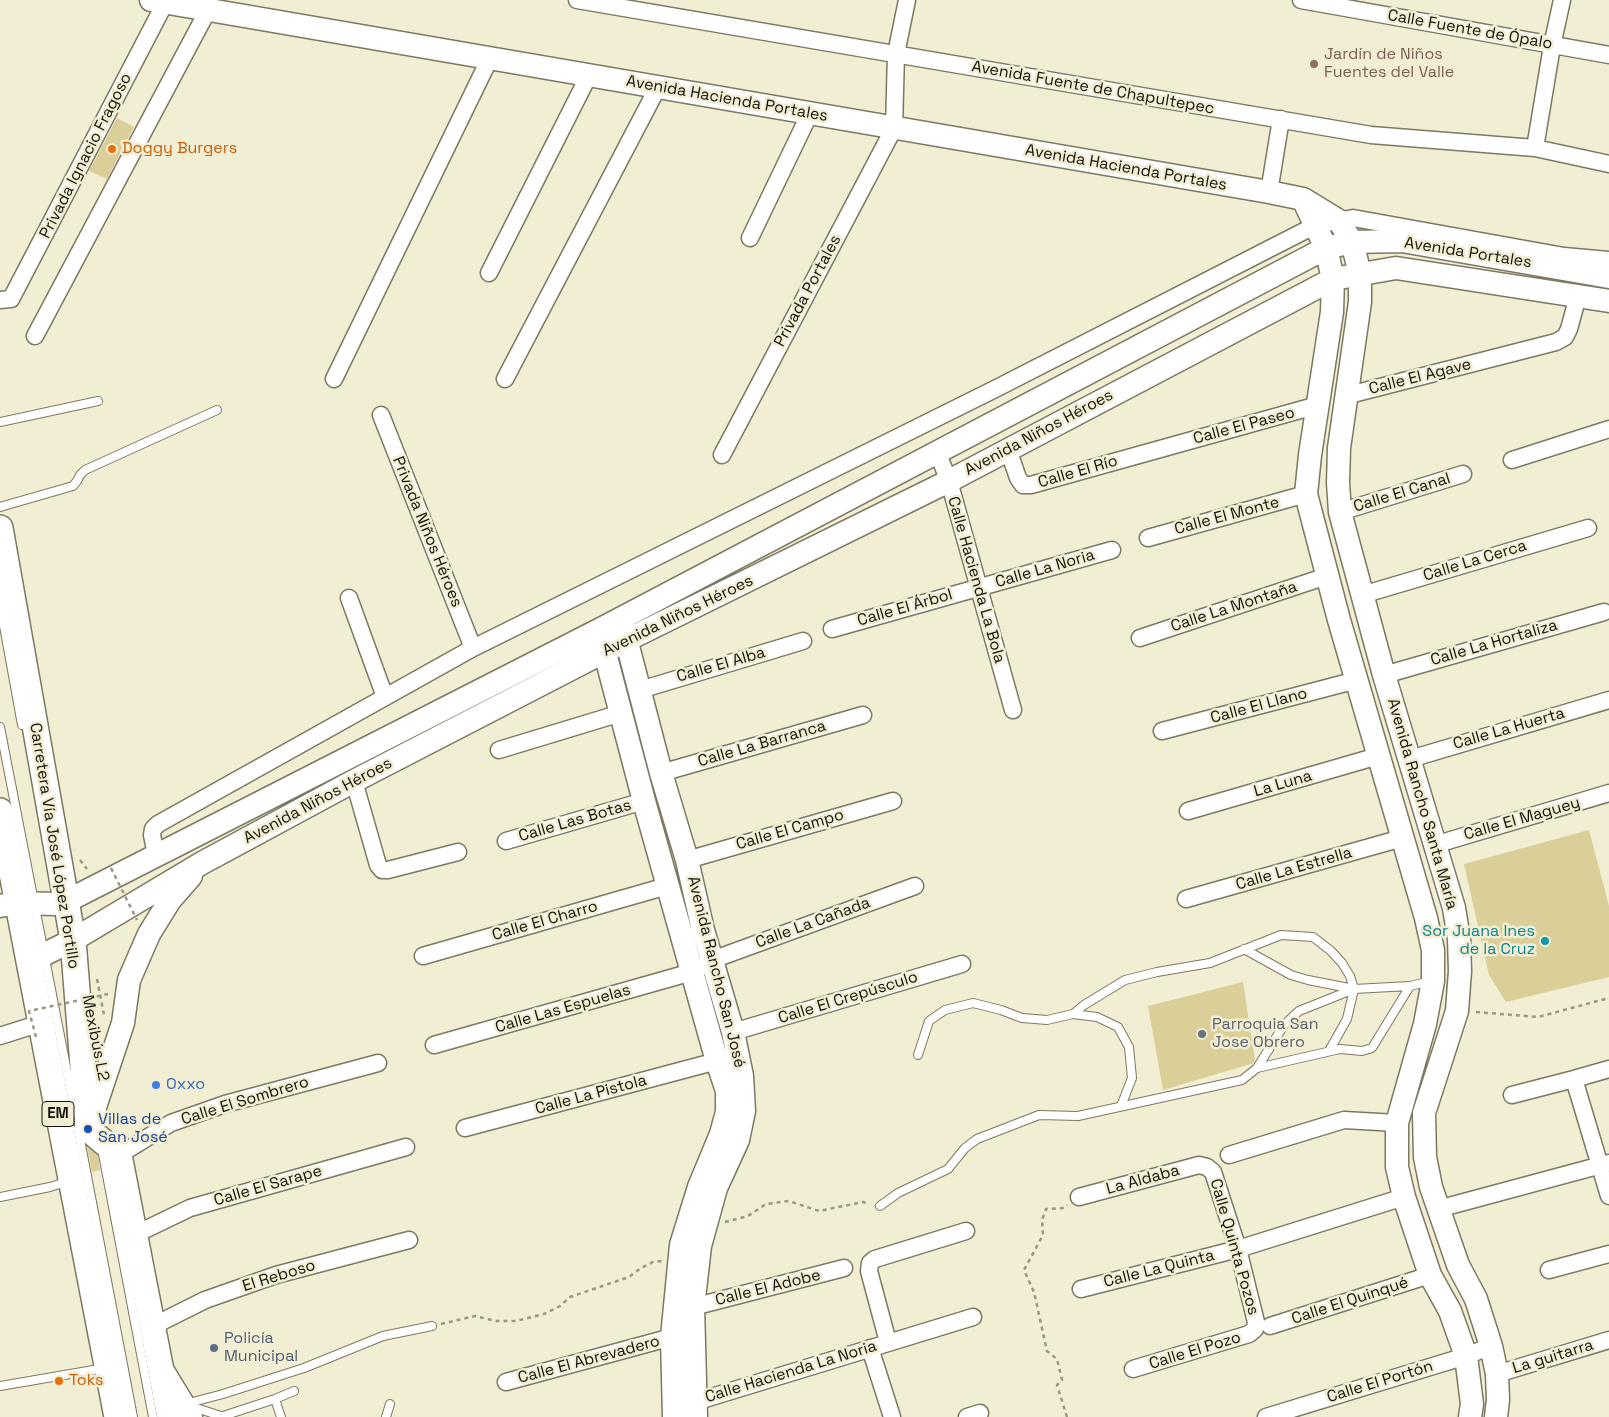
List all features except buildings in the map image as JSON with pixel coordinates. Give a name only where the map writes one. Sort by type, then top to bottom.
[{"type":"main road","name":"Avenida Hacienda Portales","points":[[158,1],[1269,192],[1303,199],[1339,221],[1352,242]]},
{"type":"main road","points":[[1303,199],[1326,248]]},
{"type":"main road","name":"Avenida Portales","points":[[1326,248],[1352,242],[1402,241],[1609,277]]},
{"type":"main road","name":"Avenida Rancho Santa María","points":[[1352,242],[1360,274],[1360,302],[1339,448],[1338,483],[1340,512],[1384,675],[1454,908],[1459,940],[1458,1011],[1424,1114],[1425,1158],[1438,1209],[1458,1265],[1480,1309],[1491,1346],[1497,1374],[1498,1400],[1496,1417]]},
{"type":"main road","name":"Avenida Rancho Santa María","points":[[1326,248],[1332,279],[1332,312],[1310,455],[1306,494],[1339,620],[1426,918],[1433,950],[1433,981],[1425,1024],[1397,1123],[1397,1167],[1404,1197],[1430,1275],[1452,1318],[1466,1356],[1472,1404],[1470,1417]]},
{"type":"main road","name":"Avenida Niños Héroes","points":[[40,904],[156,856],[599,630],[1326,248]]},
{"type":"main road","name":"Avenida Portales","points":[[1332,279],[1396,268],[1609,301]]},
{"type":"main road","name":"Avenida Niños Héroes","points":[[58,952],[202,863],[354,781],[605,651],[949,481],[1332,279]]},
{"type":"main road","name":"Carretera Vía José López Portillo","points":[[0,528],[40,904],[58,952],[39,1030],[117,1417]]},
{"type":"main road","points":[[1339,620],[1364,604]]},
{"type":"main road","name":"Avenida Rancho San José","points":[[620,618],[733,1032],[742,1076],[744,1111],[738,1140],[716,1188],[700,1246],[693,1307],[695,1410]]},
{"type":"main road","name":"Avenida Rancho San José","points":[[599,630],[667,886],[727,1091],[727,1112],[721,1134],[699,1187],[681,1245],[672,1337],[674,1417]]},
{"type":"main road","points":[[1349,654],[1376,646]]},
{"type":"main road","name":"Carretera Vía José López Portillo","points":[[0,811],[40,904],[58,952],[88,1129]]},
{"type":"main road","points":[[88,1129],[123,1023],[128,980],[149,934],[170,900],[202,863]]},
{"type":"main road","name":"EM","points":[[88,1129],[119,1155]]},
{"type":"main road","points":[[119,1155],[160,1365],[181,1413]]},
{"type":"main road","points":[[1452,1318],[1480,1309]]},
{"type":"street","name":"Avenida Fuente de Chapultepec","points":[[577,0],[1371,135],[1535,148],[1609,164]]},
{"type":"street","points":[[894,128],[896,54],[907,0]]},
{"type":"street","name":"Calle Fuente de Ópalo","points":[[1301,0],[1323,2],[1552,46],[1609,55]]},
{"type":"street","points":[[1535,148],[1552,46],[1562,0]]},
{"type":"street","name":"Privada Ignacio Fragoso","points":[[0,300],[11,299],[158,1]]},
{"type":"street","points":[[34,336],[208,10]]},
{"type":"street","points":[[334,379],[490,58]]},
{"type":"street","points":[[488,272],[589,75]]},
{"type":"street","points":[[505,380],[658,87]]},
{"type":"street","points":[[750,238],[810,113]]},
{"type":"street","points":[[1269,192],[1281,120]]},
{"type":"street","name":"Privada Portales","points":[[722,454],[894,128]]},
{"type":"street","points":[[156,856],[152,836],[153,829],[158,824],[473,648],[986,393],[1316,225],[1353,218],[1564,256],[1609,260]]},
{"type":"street","name":"Calle El Agave","points":[[1345,396],[1556,342],[1565,337],[1569,329],[1578,296]]},
{"type":"street","name":"Calle El Paseo","points":[[1170,446],[1318,405]]},
{"type":"street","name":"Privada Niños Héroes","points":[[380,415],[473,648]]},
{"type":"street","points":[[1512,460],[1609,429]]},
{"type":"street","name":"Calle El Río","points":[[1008,449],[1018,478],[1023,485],[1031,485],[1170,446]]},
{"type":"street","name":"Calle Hacienda La Bola","points":[[937,452],[949,481],[1012,710]]},
{"type":"street","name":"Calle El Canal","points":[[1340,512],[1463,474]]},
{"type":"street","name":"Calle El Monte","points":[[1148,538],[1306,494]]},
{"type":"street","name":"Calle La Cerca","points":[[1364,604],[1588,528]]},
{"type":"street","name":"Calle La Noria","points":[[978,588],[1112,550]]},
{"type":"street","name":"Calle La Montaña","points":[[1140,638],[1327,576]]},
{"type":"street","name":"Calle El Árbol","points":[[832,628],[978,588]]},
{"type":"street","points":[[349,598],[385,698]]},
{"type":"street","name":"Calle La Hortaliza","points":[[1384,675],[1604,612]]},
{"type":"street","name":"Calle El Alba","points":[[640,690],[803,641]]},
{"type":"street","name":"Calle El Llano","points":[[1162,731],[1356,680]]},
{"type":"street","name":"Calle La Huerta","points":[[1410,759],[1609,700]]},
{"type":"street","points":[[499,750],[621,713]]},
{"type":"street","name":"Calle La Barranca","points":[[661,773],[863,715]]},
{"type":"street","name":"La Luna","points":[[1188,811],[1378,756]]},
{"type":"street","points":[[354,781],[378,865],[382,870],[458,852]]},
{"type":"street","name":"Calle El Maguey","points":[[1434,845],[1609,793]]},
{"type":"street","name":"Calle Las Botas","points":[[506,841],[644,801]]},
{"type":"street","name":"Calle El Campo","points":[[687,860],[893,801]]},
{"type":"street","name":"Calle La Estrella","points":[[1186,899],[1402,838]]},
{"type":"street","name":"Calle El Charro","points":[[422,956],[667,886]]},
{"type":"street","name":"Calle La Cañada","points":[[692,972],[712,960],[915,886]]},
{"type":"street","name":"Calle El Crepúsculo","points":[[733,1032],[962,964]]},
{"type":"street","name":"Calle Las Espuelas","points":[[434,1045],[692,972]]},
{"type":"street","points":[[0,1036],[39,1030]]},
{"type":"street","name":"Calle La Pistola","points":[[465,1128],[717,1061]]},
{"type":"street","name":"Calle El Sombrero","points":[[119,1155],[171,1123],[207,1110],[378,1063]]},
{"type":"street","points":[[1512,1095],[1609,1069]]},
{"type":"street","points":[[1574,1079],[1605,1165],[1609,1196]]},
{"type":"street","points":[[1229,1155],[1344,1120],[1397,1123]]},
{"type":"street","name":"Calle El Sarape","points":[[134,1235],[190,1208],[406,1147]]},
{"type":"street","name":"La Aldaba","points":[[1079,1197],[1199,1165],[1207,1167]]},
{"type":"street","points":[[1438,1209],[1605,1165]]},
{"type":"street","name":"Calle Quinta Pozos","points":[[1207,1167],[1213,1172],[1238,1249],[1256,1322],[1263,1328]]},
{"type":"street","name":"Calle La Quinta","points":[[1081,1289],[1238,1249],[1404,1197]]},
{"type":"street","points":[[888,1342],[869,1271],[870,1263],[875,1259],[966,1230]]},
{"type":"street","name":"El Reboso","points":[[153,1326],[205,1300],[276,1275],[409,1240]]},
{"type":"street","points":[[1549,1270],[1609,1254]]},
{"type":"street","name":"Calle El Adobe","points":[[693,1307],[844,1268]]},
{"type":"street","name":"Calle El Quinqué","points":[[1263,1328],[1430,1275]]},
{"type":"street","name":"Calle Hacienda La Noria","points":[[695,1410],[870,1348],[973,1317]]},
{"type":"street","name":"Calle El Pozo","points":[[1132,1369],[1249,1334],[1263,1328]]},
{"type":"street","name":"Calle El Abrevadero","points":[[506,1382],[672,1337]]},
{"type":"street","name":"La guitarra","points":[[1497,1374],[1609,1340]]},
{"type":"street","name":"Calle El Portón","points":[[1266,1417],[1466,1356],[1491,1346]]},
{"type":"street","points":[[870,1348],[892,1417]]},
{"type":"lane","points":[[0,422],[98,401]]},
{"type":"lane","points":[[0,507],[73,486],[80,474],[85,470],[217,410]]},
{"type":"lane","points":[[0,604],[23,730]]},
{"type":"lane","points":[[0,728],[40,904]]},
{"type":"lane","points":[[1073,1014],[1084,1005],[1125,980],[1157,972],[1210,963],[1281,935],[1313,937],[1331,951],[1342,963],[1350,976],[1354,989],[1347,1019],[1329,1052]]},
{"type":"lane","points":[[1244,949],[1291,975],[1354,989],[1410,986],[1433,981]]},
{"type":"lane","name":"Mexibús L2","points":[[58,952],[133,1417]]},
{"type":"lane","name":"Mexibús L2","points":[[58,952],[153,1417]]},
{"type":"lane","points":[[1257,1068],[1340,1049],[1362,1051],[1372,1048],[1410,986]]},
{"type":"lane","points":[[880,1206],[898,1193],[948,1169],[965,1148],[977,1139],[1039,1115],[1078,1116],[1242,1080],[1257,1068],[1284,1025],[1299,1011],[1354,989]]},
{"type":"lane","points":[[918,1055],[929,1021],[945,1010],[973,1003],[1001,1010],[1022,1018],[1047,1020],[1073,1014],[1097,1017],[1118,1027],[1129,1047],[1132,1078],[1121,1106]]},
{"type":"lane","points":[[0,1197],[70,1181]]},
{"type":"lane","points":[[181,1413],[223,1394],[304,1368],[383,1336],[432,1326]]},
{"type":"lane","points":[[0,1386],[107,1368]]},
{"type":"lane","points":[[181,1413],[223,1416],[275,1399],[294,1390]]},
{"type":"lane","points":[[275,1399],[280,1417]]},
{"type":"lane","points":[[386,1417],[390,1404]]},
{"type":"path","points":[[112,868],[138,920]]},
{"type":"path","points":[[96,972],[105,1020]]},
{"type":"path","points":[[39,1030],[29,1012],[108,994]]},
{"type":"path","points":[[1458,1011],[1538,1017],[1609,998]]},
{"type":"path","points":[[1067,1417],[1057,1385],[1062,1380],[1057,1358],[1047,1351],[1034,1292],[1024,1270],[1043,1235],[1042,1220],[1046,1209],[1064,1208],[1079,1197]]},
{"type":"path","points":[[706,1224],[726,1222],[748,1216],[766,1204],[789,1201],[819,1211],[863,1202],[880,1206]]},
{"type":"path","points":[[432,1326],[475,1316],[496,1321],[516,1321],[544,1314],[560,1306],[570,1297],[629,1277],[653,1262],[679,1260]]},
{"type":"place","name":"Jardín de Niños Fuentes del Valle","points":[[1314,64]]},
{"type":"place","name":"Doggy Burgers","points":[[112,149]]},
{"type":"place","name":"Sor Juana Ines de la Cruz","points":[[1545,941]]},
{"type":"place","name":"Parroquia San Jose Obrero","points":[[1202,1034]]},
{"type":"place","name":"Oxxo","points":[[156,1085]]},
{"type":"place","name":"Villas de San José","points":[[88,1129]]},
{"type":"place","name":"Policía Municipal","points":[[214,1348]]},
{"type":"place","name":"Toks","points":[[59,1381]]}]
